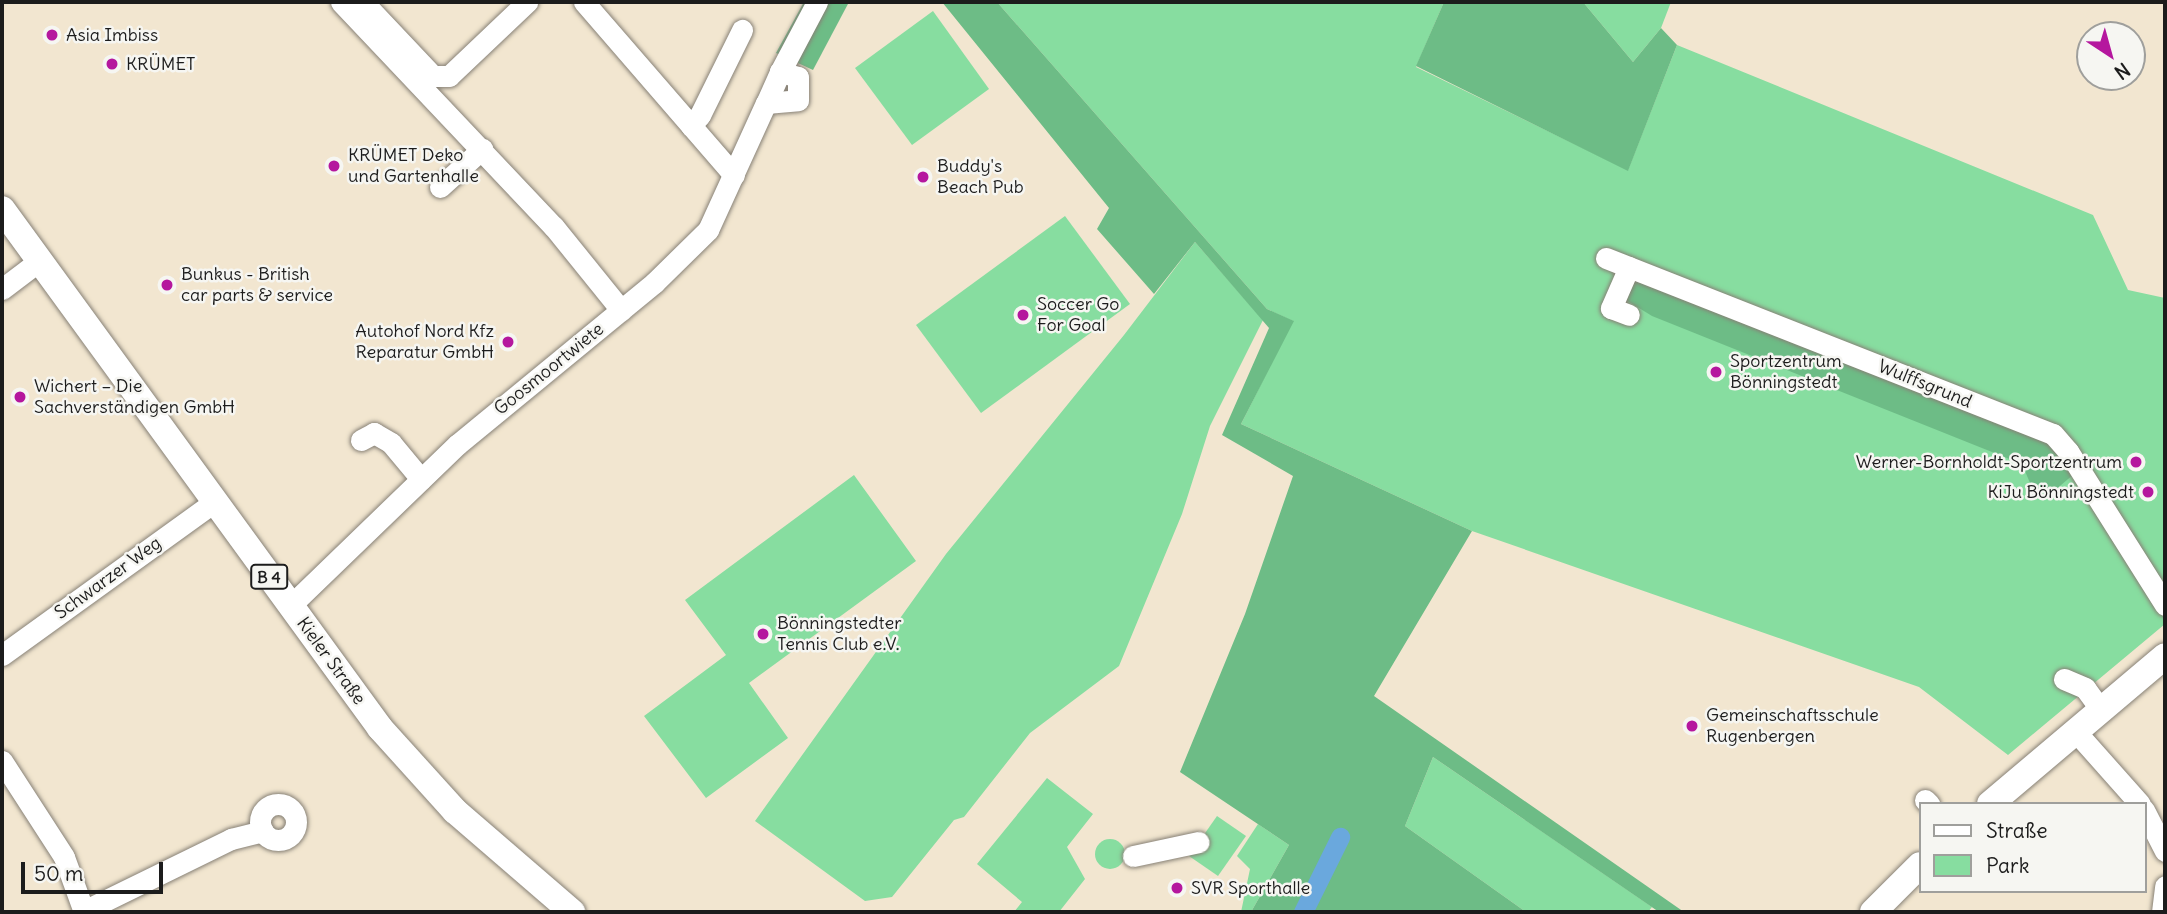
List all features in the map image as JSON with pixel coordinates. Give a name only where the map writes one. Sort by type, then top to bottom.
[{"type":"main road","name":"Kieler Straße","points":[[2,209],[380,728],[427,783],[498,851],[572,912]]},
{"type":"main road","points":[[1992,802],[2165,656]]},
{"type":"main road","points":[[1873,912],[1918,867]]},
{"type":"street","points":[[341,2],[554,226],[621,310]]},
{"type":"street","points":[[363,2],[433,76],[449,76],[527,2]]},
{"type":"street","points":[[584,2],[734,174]]},
{"type":"street","name":"Goosmoortwiete","points":[[290,606],[458,444],[621,310],[708,230],[766,103],[799,100],[798,77],[780,72],[817,2]]},
{"type":"street","points":[[691,126],[700,116],[742,30]]},
{"type":"street","points":[[440,187],[482,149]]},
{"type":"street","name":"Wulffsgrund","points":[[1606,258],[2053,434],[2068,451],[2165,606]]},
{"type":"street","points":[[2,289],[39,261]]},
{"type":"street","points":[[1629,267],[1611,308],[1629,315]]},
{"type":"street","points":[[361,440],[374,433],[391,443],[421,479]]},
{"type":"street","name":"Schwarzer Weg","points":[[4,648],[214,502]]},
{"type":"street","points":[[2064,679],[2085,688],[2088,722],[2139,802]]},
{"type":"street","points":[[2,761],[64,856],[84,912],[231,839],[263,831]]},
{"type":"street","points":[[2146,814],[2165,851]]},
{"type":"street","points":[[1133,856],[1199,842]]},
{"type":"street","points":[[2162,912],[2165,886]]},
{"type":"green space","points":[[804,2],[849,2],[813,70],[776,53]]},
{"type":"green space","points":[[942,2],[997,2],[1267,309],[1294,321],[1241,424],[1472,531],[1374,696],[1684,912],[1659,912],[1433,757],[1405,826],[1526,912],[1251,912],[1289,845],[1180,772],[1245,614],[1293,476],[1222,435],[1269,328],[1195,242],[1154,294],[1097,229],[1109,208]]},
{"type":"green space","name":"Sportzentrum Bönningstedt","points":[[997,2],[1444,2],[1416,67],[1628,170],[1677,45],[2093,215],[2128,290],[2165,298],[2165,624],[2008,755],[1919,687],[1472,531],[1241,424],[1293,321],[1267,309]]},
{"type":"green space","points":[[1444,2],[1583,2],[1633,62],[1661,28],[1677,45],[1628,171],[1416,66]]},
{"type":"green space","points":[[1583,2],[1671,2],[1661,28],[1633,62]]},
{"type":"green space","points":[[933,11],[989,89],[912,145],[855,68]]},
{"type":"green space","name":"Soccer Go For Goal","points":[[1065,216],[1130,304],[981,413],[916,325]]},
{"type":"green space","points":[[1195,242],[1263,320],[1210,426],[1182,514],[1119,666],[1030,733],[964,817],[954,820],[892,897],[865,901],[755,821],[946,554],[1124,335]]},
{"type":"green space","points":[[1640,279],[2044,437],[2074,474],[2054,491],[2033,490],[2022,464],[1652,316],[1626,300],[1629,285]]},
{"type":"green space","name":"Bönningstedter Tennis Club e.V.","points":[[854,475],[916,561],[749,683],[788,738],[706,798],[644,716],[726,655],[685,600]]},
{"type":"green space","points":[[1433,757],[1652,907],[1648,912],[1526,912],[1405,826]]},
{"type":"green space","points":[[1047,778],[1093,814],[1067,847],[1085,879],[1059,912],[1014,912],[1022,902],[977,864]]},
{"type":"green space","points":[[1217,816],[1246,836],[1218,876],[1189,856]]},
{"type":"green space","points":[[1258,824],[1289,845],[1251,912],[1241,912],[1250,869],[1237,856]]},
{"type":"green space","points":[[1110,839],[1121,843],[1125,854],[1121,865],[1110,869],[1099,865],[1095,854],[1099,843]]},
{"type":"waterway","points":[[1303,912],[1340,837]]},
{"type":"place","name":"Asia Imbiss","points":[[52,35]]},
{"type":"place","name":"KRÜMET","points":[[112,64]]},
{"type":"place","name":"KRÜMET Deko und Gartenhalle","points":[[334,166]]},
{"type":"place","name":"Buddy's Beach Pub","points":[[923,177]]},
{"type":"place","name":"Bunkus - British car parts & service","points":[[167,285]]},
{"type":"place","name":"Soccer Go For Goal","points":[[1023,315]]},
{"type":"place","name":"Autohof Nord Kfz Reparatur GmbH","points":[[508,342]]},
{"type":"place","name":"Sportzentrum Bönningstedt","points":[[1716,372]]},
{"type":"place","name":"Wichert – Die Sachverständigen GmbH","points":[[20,397]]},
{"type":"place","name":"Werner-Bornholdt-Sportzentrum","points":[[2136,462]]},
{"type":"place","name":"KiJu Bönningstedt","points":[[2148,492]]},
{"type":"place","name":"Bönningstedter Tennis Club e.V.","points":[[763,634]]},
{"type":"place","name":"Gemeinschaftsschule Rugenbergen","points":[[1692,726]]},
{"type":"place","name":"SVR Sporthalle","points":[[1177,888]]}]
